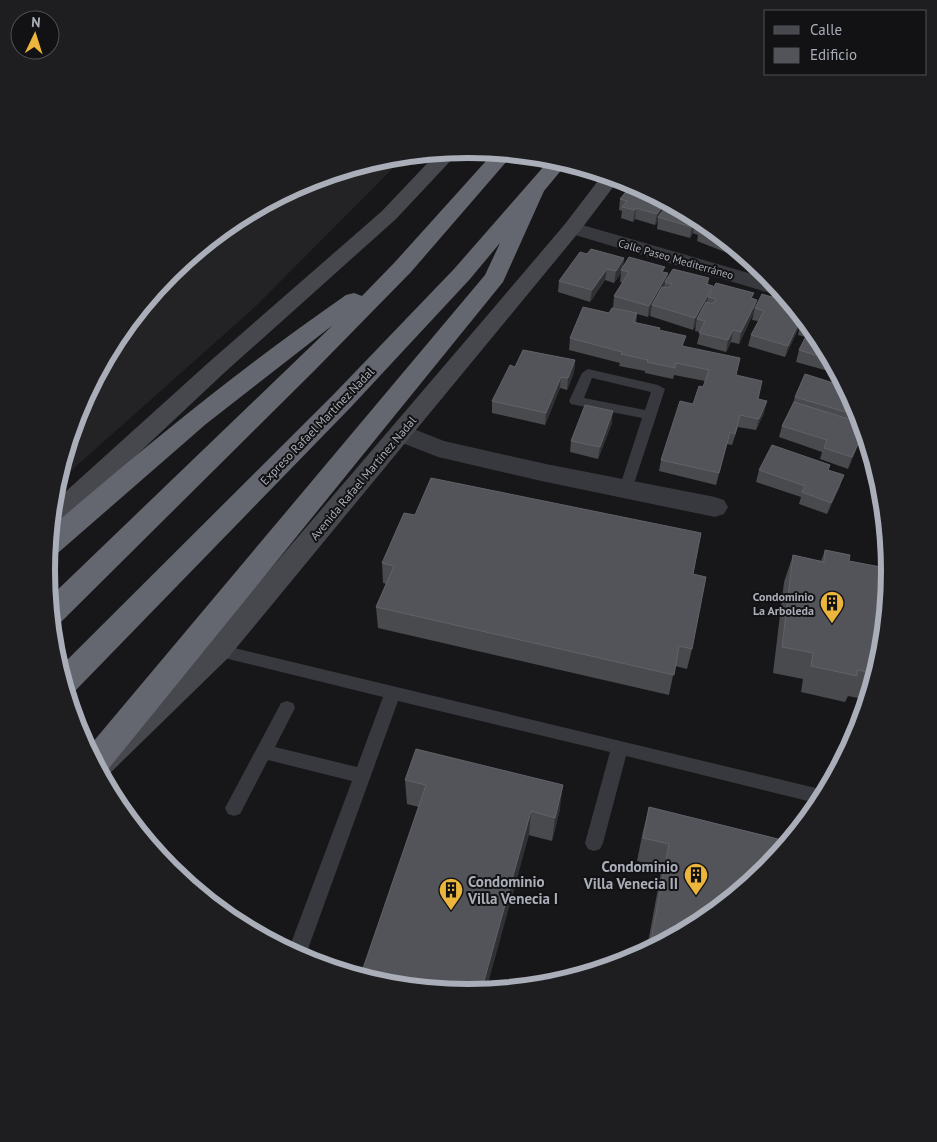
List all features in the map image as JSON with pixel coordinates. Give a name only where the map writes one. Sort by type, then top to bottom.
[{"type":"highway","points":[[57,607],[307,365],[403,267],[499,158]]},
{"type":"highway","name":"Expreso Rafael Martínez Nadal","points":[[69,678],[342,401],[462,274],[554,166]]},
{"type":"highway","points":[[99,756],[495,277],[535,189]]},
{"type":"highway","points":[[57,538],[122,480],[294,341],[403,267]]},
{"type":"main road","points":[[60,512],[216,368],[389,215],[441,158]]},
{"type":"main road","name":"Avenida Rafael Martínez Nadal","points":[[101,761],[218,650],[572,228],[607,181]]},
{"type":"street","name":"Calle Paseo Mediterráneo","points":[[572,228],[768,286]]},
{"type":"street","points":[[401,433],[438,448],[546,473],[715,507]]},
{"type":"lane","points":[[626,489],[650,415],[658,389],[588,373],[576,401],[650,415]]},
{"type":"lane","points":[[218,650],[816,795]]},
{"type":"lane","points":[[299,948],[392,692]]},
{"type":"lane","points":[[234,808],[287,708]]},
{"type":"lane","points":[[594,843],[620,747]]},
{"type":"lane","points":[[264,752],[362,776]]},
{"type":"shaded area","points":[[397,164],[256,306],[67,475],[86,413],[110,364],[140,319],[196,260],[239,227],[286,200],[336,179]]},
{"type":"building","points":[[628,189],[663,206],[657,214],[636,208],[635,210],[622,207],[627,201],[620,199]]},
{"type":"building","points":[[665,208],[694,224],[692,227],[658,217]]},
{"type":"building","points":[[591,249],[624,258],[616,271],[607,269],[592,290],[559,281],[580,252],[587,254]]},
{"type":"building","points":[[629,257],[665,267],[662,272],[668,273],[649,306],[614,296],[629,272],[621,270]]},
{"type":"building","points":[[673,269],[709,278],[706,284],[713,286],[695,318],[652,305],[662,287],[669,288],[672,284],[665,282]]},
{"type":"building","points":[[716,283],[754,293],[751,298],[757,300],[741,332],[733,330],[728,340],[699,333],[705,321],[697,319],[706,302],[713,304],[716,299],[708,297]]},
{"type":"building","points":[[762,294],[780,299],[799,322],[788,346],[751,335],[764,311],[755,308]]},
{"type":"building","points":[[583,307],[609,313],[612,308],[637,313],[633,322],[686,336],[682,346],[740,358],[736,375],[762,381],[758,399],[767,401],[759,419],[740,415],[735,434],[730,432],[719,473],[661,460],[680,401],[693,404],[699,386],[703,387],[709,370],[676,363],[675,368],[647,362],[648,360],[621,354],[622,352],[570,338]]},
{"type":"building","points":[[807,334],[823,357],[799,350]]},
{"type":"building","points":[[523,350],[575,360],[568,378],[561,377],[546,413],[492,401],[510,365],[515,367]]},
{"type":"building","points":[[805,374],[837,384],[851,414],[795,397]]},
{"type":"building","points":[[794,402],[854,421],[853,427],[856,428],[860,439],[852,457],[824,448],[827,440],[782,426]]},
{"type":"building","points":[[585,405],[613,411],[600,447],[571,441]]},
{"type":"building","points":[[772,445],[830,465],[828,470],[844,475],[831,503],[802,492],[805,486],[759,470]]},
{"type":"building","points":[[431,478],[701,533],[693,574],[706,577],[692,649],[679,646],[674,675],[376,607],[394,566],[382,563],[404,513],[415,515]]},
{"type":"building","name":"Condominio La Arboleda","points":[[825,550],[850,555],[849,561],[882,567],[878,625],[869,672],[857,670],[857,676],[811,666],[813,653],[782,647],[793,555],[824,562]]},
{"type":"building","name":"Condominio Villa Venecia I","points":[[416,749],[563,785],[555,818],[531,811],[483,984],[441,984],[388,977],[362,970],[426,785],[405,780]]},
{"type":"building","name":"Condominio Villa Venecia II","points":[[649,807],[782,840],[741,882],[720,899],[698,915],[651,942],[669,844],[643,838]]},
{"type":"place","name":"Condominio La Arboleda","points":[[832,624]]},
{"type":"place","name":"Condominio Villa Venecia II","points":[[696,896]]},
{"type":"place","name":"Condominio Villa Venecia I","points":[[451,911]]}]
